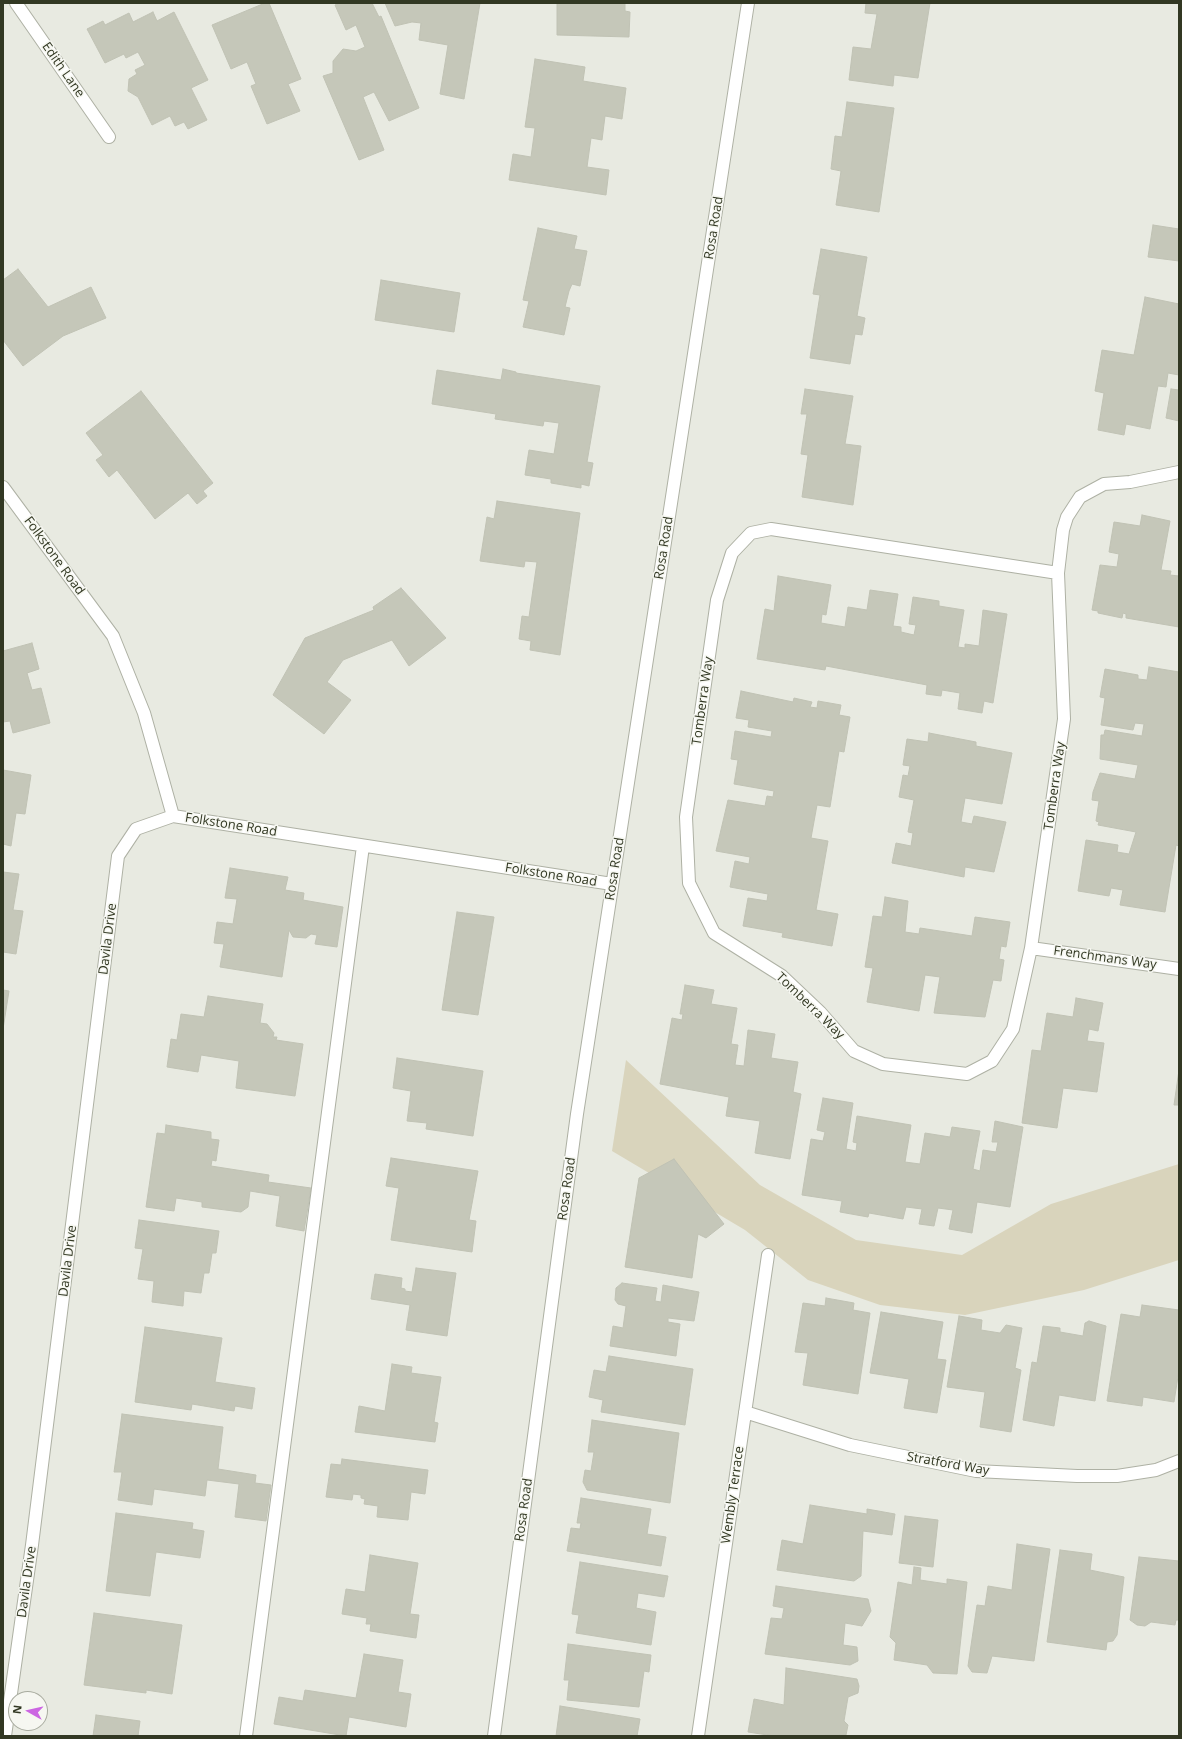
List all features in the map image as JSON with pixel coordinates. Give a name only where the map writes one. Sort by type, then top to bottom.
[{"type":"street","name":"Edith Lane","points":[[16,3],[109,137]]},
{"type":"street","name":"Rosa Road","points":[[494,1736],[576,1122],[748,3]]},
{"type":"street","name":"Tomberra Way","points":[[1058,573],[770,529],[751,533],[732,553],[717,600],[686,817],[689,883],[714,933],[782,976],[820,1012],[854,1051],[883,1064],[967,1074],[992,1061],[1013,1029],[1031,948],[1064,719],[1058,573],[1063,530],[1067,517],[1080,497],[1104,484],[1130,482],[1179,472]]},
{"type":"street","name":"Folkstone Road","points":[[3,486],[114,636],[144,713],[173,816],[612,884]]},
{"type":"street","name":"Davila Drive","points":[[5,1736],[32,1545],[118,856],[136,829],[173,816]]},
{"type":"street","points":[[246,1736],[363,846]]},
{"type":"street","name":"Frenchmans Way","points":[[1031,948],[1179,969]]},
{"type":"street","name":"Wembly Terrace","points":[[698,1736],[768,1255]]},
{"type":"street","name":"Stratford Way","points":[[745,1412],[850,1445],[976,1471],[1077,1476],[1117,1476],[1156,1470],[1179,1461]]},
{"type":"shaded area","points":[[626,1060],[760,1185],[856,1240],[962,1255],[1051,1204],[1179,1164],[1179,1260],[1084,1290],[965,1315],[880,1305],[808,1280],[745,1230],[612,1151]]},
{"type":"building","points":[[265,3],[269,3],[301,79],[288,84],[300,111],[267,124],[251,86],[256,84],[247,62],[231,69],[212,25]]},
{"type":"building","points":[[339,3],[372,3],[379,17],[381,16],[419,108],[389,121],[374,92],[363,97],[384,150],[359,160],[323,76],[333,73],[333,61],[343,49],[356,51],[365,47],[356,25],[346,30],[335,5]]},
{"type":"building","points":[[385,3],[480,3],[464,99],[440,94],[448,45],[419,40],[421,23],[412,22],[395,26]]},
{"type":"building","points":[[557,3],[625,3],[625,11],[630,12],[629,37],[557,35]]},
{"type":"building","points":[[866,3],[930,3],[918,78],[894,75],[893,86],[849,80],[853,47],[871,49],[877,14],[865,13]]},
{"type":"building","points":[[153,12],[157,21],[174,12],[208,80],[191,88],[207,120],[188,129],[184,122],[175,126],[170,116],[152,125],[138,97],[128,91],[129,79],[137,74],[135,70],[145,65],[138,52],[126,58],[124,54],[105,63],[87,29],[103,21],[105,25],[129,13],[133,22]]},
{"type":"building","points":[[535,59],[585,67],[583,81],[626,88],[622,119],[605,116],[602,140],[591,138],[587,167],[609,170],[606,195],[509,180],[513,154],[531,157],[535,128],[525,127]]},
{"type":"building","points":[[847,102],[894,108],[879,212],[836,205],[841,171],[831,169],[835,136],[842,137]]},
{"type":"building","points":[[1153,225],[1179,229],[1179,261],[1148,257]]},
{"type":"building","points":[[538,228],[577,236],[574,249],[587,251],[580,286],[572,284],[569,291],[565,307],[570,308],[564,335],[523,327],[529,301],[523,300]]},
{"type":"building","points":[[821,249],[867,257],[857,316],[865,318],[862,335],[855,334],[850,364],[810,358],[820,295],[813,294]]},
{"type":"building","points":[[18,269],[48,307],[91,287],[106,318],[63,336],[23,366],[3,340],[3,280]]},
{"type":"building","points":[[381,280],[460,293],[454,332],[375,320]]},
{"type":"building","points":[[1145,297],[1179,304],[1179,375],[1168,373],[1166,387],[1158,386],[1150,429],[1126,424],[1124,435],[1098,430],[1104,393],[1095,391],[1102,350],[1134,355]]},
{"type":"building","points":[[503,369],[516,373],[600,386],[587,462],[593,463],[589,486],[581,484],[581,488],[551,483],[551,479],[525,475],[529,450],[554,454],[559,423],[544,421],[543,426],[495,419],[496,414],[432,404],[437,370],[501,380]]},
{"type":"building","points":[[805,389],[853,396],[845,444],[861,446],[853,505],[802,497],[808,455],[801,454],[807,414],[801,414]]},
{"type":"building","points":[[1171,389],[1179,390],[1179,421],[1166,418]]},
{"type":"building","points":[[141,391],[213,483],[203,491],[207,496],[197,504],[188,493],[155,519],[117,470],[109,477],[96,460],[103,455],[86,433]]},
{"type":"building","points":[[497,501],[580,513],[560,655],[530,650],[531,641],[519,639],[522,616],[529,617],[537,562],[525,561],[524,567],[480,561],[487,517],[494,519]]},
{"type":"building","points":[[1142,515],[1170,521],[1161,570],[1171,571],[1170,575],[1179,576],[1179,627],[1126,618],[1126,614],[1123,613],[1122,618],[1098,613],[1098,611],[1092,610],[1100,565],[1117,567],[1119,554],[1109,552],[1114,522],[1140,526]]},
{"type":"building","points":[[778,576],[831,585],[826,615],[822,614],[821,623],[845,627],[848,607],[867,610],[870,590],[898,594],[893,626],[901,627],[901,632],[914,635],[916,625],[909,624],[913,597],[939,601],[939,606],[964,610],[958,647],[965,648],[965,644],[979,646],[983,610],[1007,614],[993,703],[984,701],[982,713],[958,709],[960,693],[942,690],[941,696],[926,694],[927,685],[826,666],[825,670],[757,659],[765,609],[774,611]]},
{"type":"building","points":[[401,588],[446,638],[409,666],[392,640],[343,660],[327,682],[351,700],[324,734],[273,695],[305,638],[374,610],[373,607]]},
{"type":"building","points":[[32,643],[39,669],[27,673],[32,690],[41,688],[50,723],[13,733],[10,721],[3,722],[3,651]]},
{"type":"building","points":[[1149,667],[1179,672],[1179,846],[1176,845],[1165,912],[1120,905],[1123,890],[1111,888],[1109,896],[1078,891],[1086,840],[1118,845],[1117,852],[1129,854],[1136,832],[1098,825],[1099,822],[1096,821],[1099,801],[1092,800],[1093,792],[1100,773],[1135,779],[1138,765],[1100,759],[1101,735],[1104,735],[1105,730],[1142,736],[1144,724],[1135,723],[1133,730],[1101,725],[1105,698],[1100,697],[1105,669],[1138,675],[1138,679],[1147,680]]},
{"type":"building","points":[[741,691],[793,702],[794,698],[812,702],[810,707],[817,708],[818,701],[841,705],[839,715],[850,717],[844,752],[839,751],[830,807],[817,805],[811,838],[828,841],[816,910],[838,914],[832,946],[782,937],[783,933],[743,926],[748,898],[767,901],[768,894],[730,887],[735,861],[749,864],[750,857],[716,851],[728,800],[765,806],[767,796],[773,797],[774,791],[734,784],[738,760],[731,759],[735,731],[771,737],[772,731],[748,727],[749,720],[736,718]]},
{"type":"building","points":[[929,733],[976,742],[976,746],[1012,753],[1002,804],[965,798],[961,822],[972,824],[974,816],[1006,822],[994,872],[965,867],[964,877],[892,863],[896,843],[911,846],[913,833],[908,832],[914,800],[899,797],[903,775],[908,776],[910,766],[903,765],[907,739],[928,742]]},
{"type":"building","points":[[3,770],[31,775],[25,814],[16,813],[11,846],[3,844]]},
{"type":"building","points":[[230,868],[288,877],[285,890],[304,893],[303,900],[343,907],[337,947],[315,944],[317,935],[311,934],[306,938],[293,937],[289,930],[282,977],[220,967],[224,944],[214,943],[217,922],[233,924],[237,899],[225,898]]},
{"type":"building","points":[[3,872],[19,874],[13,910],[23,911],[16,954],[3,952]]},
{"type":"building","points":[[885,897],[908,901],[905,932],[919,934],[920,928],[972,936],[975,917],[1010,922],[1006,947],[1001,946],[999,959],[1004,960],[1001,981],[993,980],[985,1017],[934,1013],[940,977],[925,975],[919,1011],[867,1002],[873,968],[865,967],[873,916],[882,917]]},
{"type":"building","points":[[457,912],[494,917],[478,1015],[442,1010]]},
{"type":"building","points":[[685,985],[714,990],[711,1004],[737,1008],[731,1044],[738,1045],[735,1065],[744,1066],[748,1030],[775,1034],[771,1058],[798,1062],[793,1092],[801,1094],[790,1159],[755,1153],[760,1121],[726,1116],[729,1097],[660,1084],[672,1018],[682,1020],[683,1014],[680,1014]]},
{"type":"building","points":[[3,990],[9,991],[3,1029]]},
{"type":"building","points":[[208,996],[263,1004],[260,1023],[267,1024],[274,1033],[273,1037],[277,1037],[276,1040],[303,1044],[295,1096],[236,1088],[239,1061],[201,1055],[198,1072],[167,1067],[171,1039],[177,1040],[181,1014],[204,1017]]},
{"type":"building","points":[[1076,998],[1103,1003],[1098,1031],[1089,1029],[1087,1041],[1104,1043],[1097,1092],[1063,1088],[1057,1128],[1022,1123],[1032,1050],[1041,1051],[1047,1013],[1073,1017]]},
{"type":"building","points":[[397,1058],[483,1071],[473,1136],[426,1129],[427,1123],[407,1121],[411,1091],[393,1088]]},
{"type":"building","points":[[1179,1070],[1179,1105],[1174,1105]]},
{"type":"building","points":[[823,1098],[853,1103],[846,1149],[856,1151],[857,1143],[853,1142],[857,1116],[911,1125],[905,1162],[920,1164],[925,1133],[950,1137],[952,1127],[980,1131],[973,1169],[980,1171],[983,1150],[996,1152],[998,1142],[992,1142],[995,1121],[1023,1127],[1010,1207],[977,1202],[972,1233],[949,1229],[953,1210],[938,1208],[934,1226],[919,1224],[922,1209],[906,1207],[903,1219],[869,1213],[868,1217],[840,1212],[842,1201],[802,1195],[811,1139],[823,1141],[825,1132],[817,1130]]},
{"type":"building","points":[[166,1125],[211,1132],[211,1139],[219,1140],[216,1161],[212,1160],[211,1166],[269,1175],[268,1182],[311,1188],[304,1231],[276,1226],[280,1196],[250,1191],[248,1207],[241,1212],[202,1207],[202,1202],[176,1198],[174,1211],[146,1207],[157,1133],[165,1134]]},
{"type":"building","points":[[391,1158],[478,1171],[469,1220],[476,1221],[472,1252],[391,1240],[399,1188],[386,1186]]},
{"type":"building","points":[[674,1159],[724,1224],[706,1238],[698,1234],[692,1278],[625,1267],[639,1178]]},
{"type":"building","points":[[139,1220],[219,1231],[216,1253],[212,1253],[209,1273],[204,1273],[201,1293],[184,1291],[183,1306],[152,1302],[154,1281],[138,1279],[143,1249],[135,1248]]},
{"type":"building","points":[[416,1268],[456,1273],[447,1336],[406,1330],[410,1305],[371,1299],[375,1274],[402,1278],[401,1288],[405,1289],[405,1291],[412,1292]]},
{"type":"building","points":[[622,1283],[657,1288],[655,1301],[661,1302],[663,1285],[699,1292],[694,1321],[668,1318],[668,1322],[680,1324],[676,1356],[610,1346],[613,1326],[623,1328],[626,1306],[618,1304],[615,1300],[616,1288]]},
{"type":"building","points":[[826,1298],[854,1303],[853,1310],[870,1313],[858,1394],[803,1385],[808,1353],[795,1352],[803,1303],[825,1306]]},
{"type":"building","points":[[1142,1305],[1179,1310],[1179,1370],[1174,1402],[1143,1397],[1142,1406],[1107,1401],[1121,1314],[1140,1317]]},
{"type":"building","points":[[881,1312],[943,1322],[937,1359],[946,1360],[937,1413],[904,1408],[909,1379],[870,1373]]},
{"type":"building","points":[[959,1316],[982,1320],[981,1330],[1000,1333],[1006,1325],[1022,1328],[1015,1368],[1021,1370],[1011,1432],[980,1427],[985,1392],[947,1387]]},
{"type":"building","points":[[1089,1321],[1106,1326],[1095,1401],[1059,1395],[1054,1426],[1023,1420],[1032,1362],[1037,1363],[1043,1326],[1060,1328],[1060,1332],[1083,1336],[1085,1323]]},
{"type":"building","points":[[145,1327],[222,1338],[215,1382],[255,1388],[252,1409],[235,1406],[234,1411],[192,1404],[191,1410],[135,1402]]},
{"type":"building","points":[[609,1356],[693,1369],[685,1425],[601,1412],[603,1400],[589,1397],[594,1370],[606,1372]]},
{"type":"building","points":[[392,1364],[412,1367],[411,1373],[441,1377],[434,1422],[438,1423],[435,1442],[355,1432],[359,1406],[385,1411]]},
{"type":"building","points":[[122,1414],[223,1427],[218,1469],[256,1475],[255,1483],[271,1485],[266,1521],[235,1517],[239,1484],[207,1480],[205,1496],[154,1489],[152,1505],[118,1500],[122,1472],[114,1472]]},
{"type":"building","points":[[592,1420],[679,1433],[670,1503],[587,1490],[583,1482],[585,1470],[591,1471],[594,1452],[588,1452]]},
{"type":"building","points":[[342,1459],[428,1470],[425,1494],[411,1492],[408,1520],[377,1517],[378,1506],[364,1504],[365,1499],[361,1498],[361,1495],[353,1494],[352,1500],[326,1497],[331,1464],[341,1465]]},
{"type":"building","points":[[581,1498],[651,1509],[647,1534],[666,1537],[661,1566],[567,1551],[571,1528],[580,1529],[581,1523],[577,1523]]},
{"type":"building","points":[[810,1505],[867,1514],[867,1509],[895,1514],[892,1535],[863,1531],[861,1576],[854,1581],[777,1570],[782,1540],[803,1544]]},
{"type":"building","points":[[116,1513],[193,1523],[192,1529],[204,1531],[200,1558],[156,1552],[150,1596],[106,1591]]},
{"type":"building","points":[[905,1516],[938,1520],[933,1567],[899,1563]]},
{"type":"building","points":[[1017,1544],[1050,1549],[1034,1661],[992,1656],[987,1673],[972,1672],[968,1666],[977,1605],[985,1606],[988,1586],[1012,1590]]},
{"type":"building","points":[[1060,1550],[1092,1554],[1090,1570],[1124,1577],[1117,1635],[1113,1641],[1107,1642],[1106,1650],[1047,1642]]},
{"type":"building","points":[[370,1555],[418,1563],[410,1614],[419,1615],[416,1638],[370,1631],[371,1624],[366,1624],[367,1618],[342,1614],[346,1589],[365,1592]]},
{"type":"building","points":[[1139,1557],[1179,1561],[1179,1620],[1176,1620],[1175,1625],[1151,1622],[1145,1626],[1137,1625],[1130,1620]]},
{"type":"building","points":[[580,1562],[668,1576],[664,1597],[638,1593],[636,1608],[656,1612],[651,1645],[576,1633],[579,1615],[572,1614]]},
{"type":"building","points":[[914,1567],[921,1568],[920,1580],[947,1584],[947,1579],[967,1582],[957,1674],[933,1673],[927,1665],[894,1660],[896,1643],[890,1637],[898,1582],[912,1585]]},
{"type":"building","points":[[776,1586],[868,1599],[871,1611],[862,1626],[845,1623],[843,1645],[857,1647],[858,1661],[850,1665],[765,1654],[771,1618],[782,1619],[784,1608],[773,1606]]},
{"type":"building","points":[[94,1613],[182,1625],[172,1694],[146,1690],[146,1693],[84,1685]]},
{"type":"building","points":[[568,1644],[651,1655],[649,1672],[644,1671],[639,1707],[567,1700],[569,1680],[564,1680]]},
{"type":"building","points":[[364,1654],[403,1660],[398,1692],[411,1694],[406,1727],[349,1717],[346,1736],[274,1724],[279,1697],[303,1701],[305,1690],[356,1698]]},
{"type":"building","points":[[786,1668],[857,1679],[859,1686],[858,1693],[848,1697],[844,1721],[848,1725],[846,1735],[774,1736],[748,1732],[754,1699],[784,1705]]},
{"type":"building","points":[[560,1706],[640,1719],[637,1736],[556,1736]]},
{"type":"building","points":[[96,1715],[140,1721],[138,1736],[93,1736]]}]
